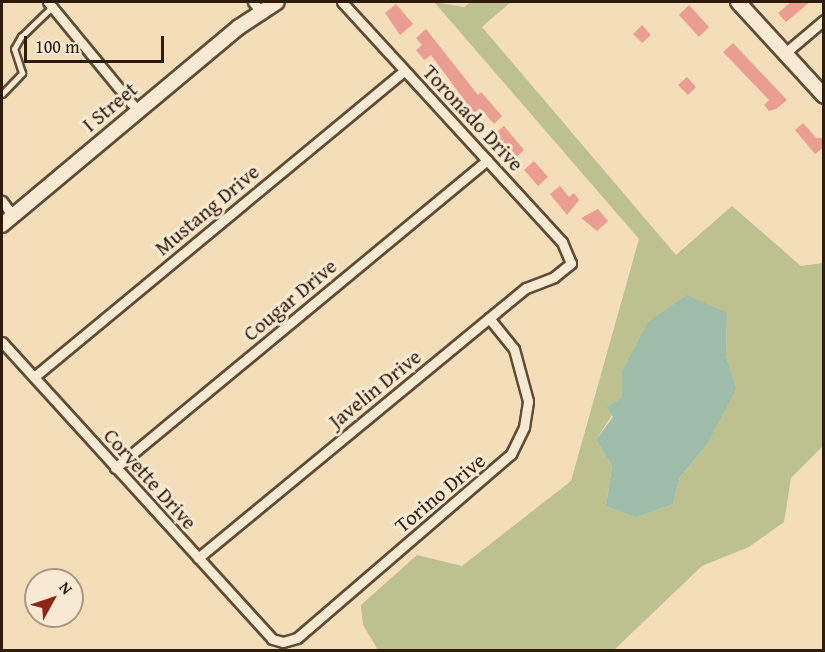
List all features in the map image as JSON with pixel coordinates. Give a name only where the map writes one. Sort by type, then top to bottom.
[{"type":"street","name":"I Street","points":[[2,225],[239,27],[258,7],[277,2]]},
{"type":"street","name":"Toronado Drive","points":[[342,2],[562,242],[571,263]]},
{"type":"street","points":[[738,2],[824,96]]},
{"type":"street","points":[[50,4],[138,111]]},
{"type":"street","points":[[784,53],[824,20]]},
{"type":"street","name":"Mustang Drive","points":[[34,377],[404,71]]},
{"type":"street","name":"Cougar Drive","points":[[115,468],[487,160]]},
{"type":"street","points":[[2,201],[13,216]]},
{"type":"street","points":[[571,263],[582,265]]},
{"type":"street","name":"Javelin Drive","points":[[198,558],[526,288],[554,277],[571,263]]},
{"type":"street","name":"Torino Drive","points":[[272,639],[283,642],[297,638],[511,454],[524,427],[527,392],[514,349],[489,318]]},
{"type":"street","name":"Corvette Drive","points":[[2,342],[272,639]]},
{"type":"lane","points":[[2,94],[22,73],[14,49],[21,37],[50,4]]},
{"type":"green space","points":[[434,2],[464,7],[471,2],[511,2],[482,27],[676,255],[732,206],[801,266],[823,263],[823,446],[791,478],[784,522],[749,547],[702,566],[614,650],[378,650],[363,625],[361,605],[417,555],[462,566],[571,481],[639,239]],"holes":[[[727,313],[726,356],[735,389],[707,445],[680,477],[673,504],[636,518],[606,506],[612,466],[596,440],[623,398],[622,372]]]},
{"type":"shaded area","points":[[687,295],[727,313],[726,356],[736,389],[707,445],[680,477],[673,504],[636,518],[606,506],[612,466],[596,440],[613,417],[607,407],[622,398],[622,372],[648,322]]},
{"type":"building","points":[[791,2],[810,2],[786,22],[778,13]]},
{"type":"building","points":[[396,4],[413,24],[400,35],[385,13]]},
{"type":"building","points":[[689,5],[709,27],[699,37],[679,15]]},
{"type":"building","points":[[642,25],[651,35],[642,43],[633,34]]},
{"type":"building","points":[[426,29],[478,95],[481,92],[502,116],[494,124],[482,110],[476,116],[431,55],[424,60],[416,50],[422,45],[416,38]]},
{"type":"building","points":[[733,43],[787,100],[776,109],[769,111],[764,105],[769,100],[723,52]]},
{"type":"building","points":[[687,77],[696,87],[688,95],[678,85]]},
{"type":"building","points":[[803,123],[816,138],[824,138],[824,147],[815,154],[795,130]]},
{"type":"building","points":[[504,126],[524,150],[515,158],[494,134]]},
{"type":"building","points":[[534,161],[548,177],[538,186],[524,170]]},
{"type":"building","points":[[560,186],[569,197],[574,193],[579,200],[567,215],[550,194]]},
{"type":"building","points":[[598,209],[608,221],[597,231],[581,218]]}]
